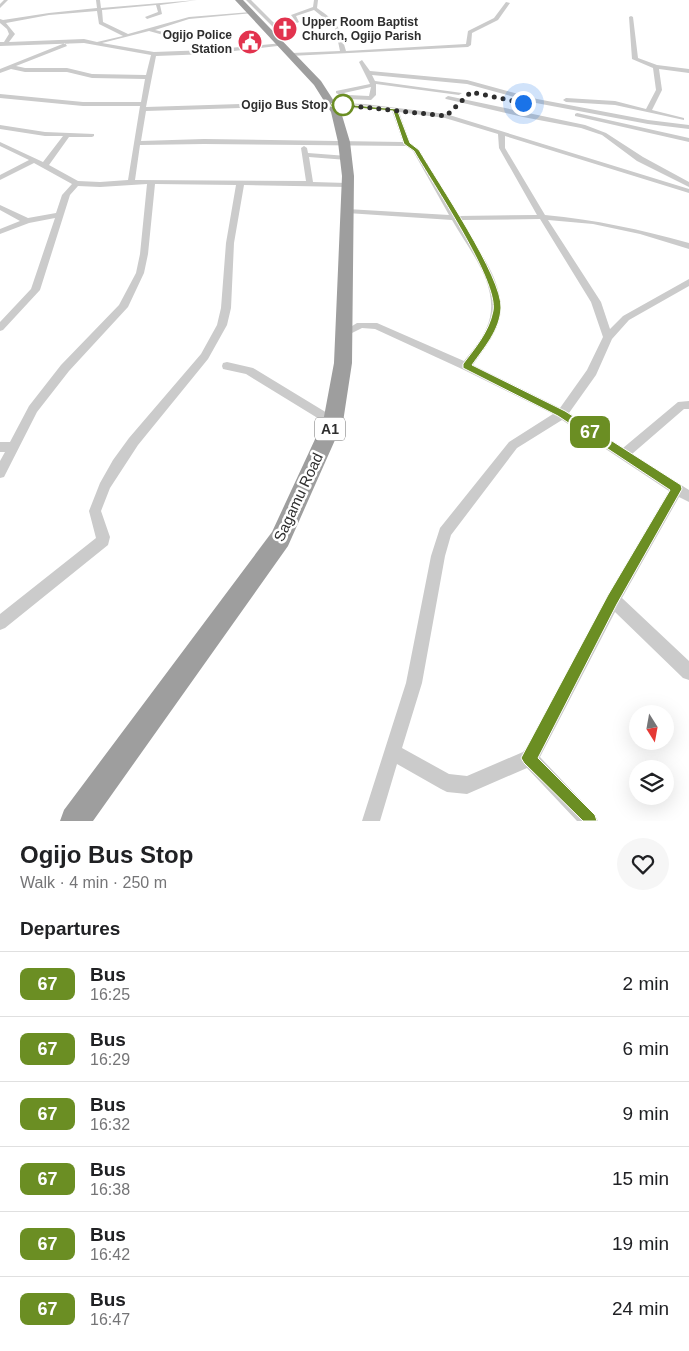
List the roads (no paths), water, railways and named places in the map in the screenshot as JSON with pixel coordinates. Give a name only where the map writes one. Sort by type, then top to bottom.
[{"type":"highway","name":"Sagamu Road","points":[[75,821],[280,539],[333,422],[343,363],[347,211],[346,152],[340,124],[331,104],[318,83],[246,4]]},
{"type":"street","points":[[0,6],[6,0]]},
{"type":"street","points":[[98,0],[101,23],[128,36]]},
{"type":"street","points":[[0,22],[49,14],[196,0]]},
{"type":"street","points":[[315,8],[316,0]]},
{"type":"street","points":[[468,52],[470,32],[496,19],[508,3]]},
{"type":"street","points":[[148,18],[160,13],[158,4]]},
{"type":"street","points":[[3,44],[94,42],[128,36],[246,4]]},
{"type":"street","points":[[297,22],[293,15],[315,8]]},
{"type":"street","points":[[315,8],[331,20],[337,28],[342,52]]},
{"type":"street","points":[[631,17],[635,60],[656,67],[689,71]]},
{"type":"street","points":[[0,22],[9,28],[12,34],[3,44]]},
{"type":"street","points":[[150,30],[186,39]]},
{"type":"street","points":[[4,69],[73,42]]},
{"type":"street","points":[[94,42],[126,51],[154,54],[283,46],[342,52],[419,50],[468,45]]},
{"type":"street","points":[[131,182],[148,77],[154,54]]},
{"type":"street","points":[[362,62],[373,84],[372,97],[369,100],[347,97],[338,92],[373,84],[402,80],[426,82],[468,95],[456,106]]},
{"type":"street","points":[[648,111],[660,90],[656,67]]},
{"type":"street","points":[[4,69],[67,70],[92,76],[148,77]]},
{"type":"street","points":[[440,72],[469,76],[493,85],[552,98],[615,103],[689,121]]},
{"type":"street","points":[[368,73],[402,80],[472,84],[536,101],[648,122],[689,127]]},
{"type":"street","points":[[471,92],[472,84]]},
{"type":"street","points":[[480,94],[689,140]]},
{"type":"street","points":[[0,96],[83,104],[144,106],[331,104],[448,114],[501,133],[689,191]]},
{"type":"street","points":[[448,98],[583,126],[604,134],[640,159],[689,185]]},
{"type":"street","points":[[395,110],[407,144],[416,150],[487,270],[497,300],[494,325],[466,366]]},
{"type":"street","points":[[0,127],[67,135],[92,135]]},
{"type":"street","points":[[501,133],[502,148],[542,217],[596,302],[608,337]]},
{"type":"street","points":[[45,165],[67,135]]},
{"type":"street","points":[[137,143],[238,141],[304,144],[346,152]]},
{"type":"street","points":[[0,144],[45,165],[76,183],[87,185],[131,182],[347,185]]},
{"type":"street","points":[[304,144],[310,183]]},
{"type":"street","points":[[305,155],[407,144]]},
{"type":"street","points":[[0,178],[35,160]]},
{"type":"street","points":[[0,473],[33,409],[65,368],[123,307],[140,273],[144,254],[151,182]]},
{"type":"street","points":[[0,328],[35,290],[66,195],[76,183]]},
{"type":"street","points":[[0,623],[103,541],[104,535],[95,516],[95,511],[108,480],[152,420],[199,363],[218,335],[226,317],[228,263],[240,184]]},
{"type":"street","points":[[0,207],[26,222]]},
{"type":"street","points":[[347,211],[456,218],[542,217],[603,224],[689,246]]},
{"type":"street","points":[[0,232],[26,222],[61,214]]},
{"type":"street","points":[[371,821],[414,683],[438,556],[445,532],[513,445],[562,414],[592,372],[608,337],[626,318],[689,282]]},
{"type":"street","points":[[344,334],[360,325],[377,326],[466,366],[562,414],[683,493],[613,600],[536,749],[529,758],[467,785],[447,783],[392,752]]},
{"type":"street","points":[[227,366],[249,370],[333,422]]},
{"type":"street","points":[[624,454],[682,405],[689,405]]},
{"type":"street","points":[[0,447],[13,447]]},
{"type":"street","points":[[613,600],[689,672]]},
{"type":"street","points":[[529,758],[589,821]]},
{"type":"place","name":"Upper Room Baptist Church, Ogijo Parish","points":[[285,29]]},
{"type":"place","name":"Ogijo Police Station","points":[[250,42]]},
{"type":"place","name":"Ogijo Bus Stop","points":[[343,105]]}]
